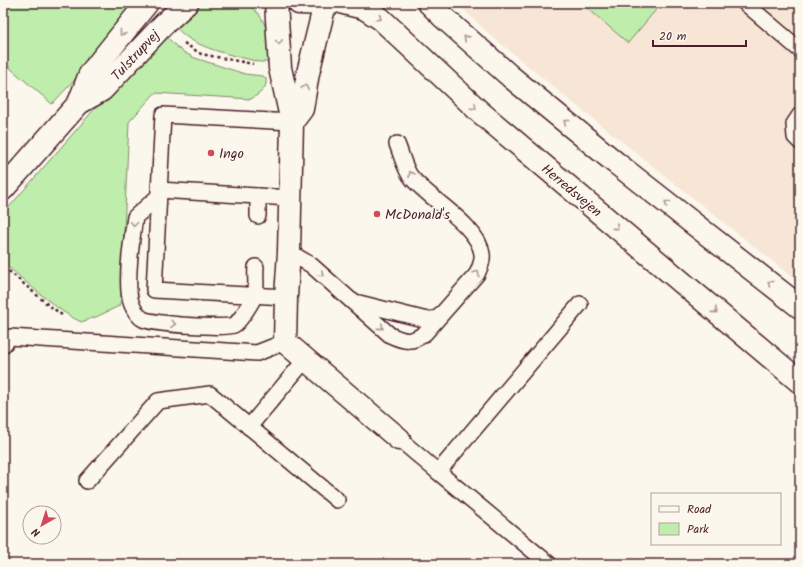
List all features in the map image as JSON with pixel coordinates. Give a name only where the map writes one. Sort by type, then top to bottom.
[{"type":"street","name":"Tulstrupvej","points":[[3,189],[78,103],[90,74],[147,3]]},
{"type":"street","name":"Tulstrupvej","points":[[78,103],[102,90],[164,24],[187,3]]},
{"type":"street","points":[[276,3],[280,68],[292,122],[285,342],[398,439]]},
{"type":"street","name":"Herredsvejen","points":[[299,3],[334,3],[364,8],[380,19],[480,112],[800,382]]},
{"type":"street","points":[[292,122],[302,109],[308,73],[334,3]]},
{"type":"street","points":[[429,3],[442,17],[524,88],[616,163],[800,307]]},
{"type":"lane","points":[[745,3],[800,50]]},
{"type":"lane","points":[[286,297],[154,290],[163,115],[292,122]]},
{"type":"lane","points":[[800,115],[794,124],[795,138],[800,142]]},
{"type":"lane","points":[[289,252],[311,265],[390,335],[402,341],[416,340],[425,333],[477,274],[482,264],[483,255],[481,246],[472,232],[411,177],[397,144]]},
{"type":"lane","points":[[256,267],[255,295],[240,321],[235,325],[154,323],[143,319],[131,304],[129,294],[129,256],[135,217],[159,193],[290,198]]},
{"type":"lane","points":[[258,196],[258,216]]},
{"type":"lane","points":[[352,301],[427,320],[438,318]]},
{"type":"lane","points":[[438,472],[580,304]]},
{"type":"lane","points":[[3,345],[10,337],[257,353],[285,342]]},
{"type":"lane","points":[[249,427],[305,360]]},
{"type":"lane","points":[[87,481],[158,401],[210,394],[336,500]]},
{"type":"lane","points":[[398,439],[549,564]]},
{"type":"path","points":[[164,24],[182,42],[201,54],[261,66],[280,68]]},
{"type":"path","points":[[3,269],[10,272],[46,303],[79,328],[88,342]]},
{"type":"shaded area","points":[[457,3],[800,3],[800,284],[563,95],[487,32]]},
{"type":"green space","points":[[3,3],[131,4],[81,73],[52,104],[3,62]]},
{"type":"green space","points":[[205,3],[240,3],[249,6],[256,12],[262,18],[268,35],[268,62],[259,62],[226,54],[203,46],[183,35],[176,27],[195,8]]},
{"type":"green space","points":[[589,3],[657,3],[660,5],[628,43],[586,7]]},
{"type":"green space","points":[[166,36],[177,47],[195,58],[245,74],[263,76],[266,78],[266,85],[262,91],[251,99],[155,93],[129,122],[121,298],[119,306],[96,317],[81,322],[62,311],[7,266],[3,266],[3,214],[104,98]]},
{"type":"place","name":"Ingo","points":[[211,153]]},
{"type":"place","name":"McDonald's","points":[[377,214]]}]
